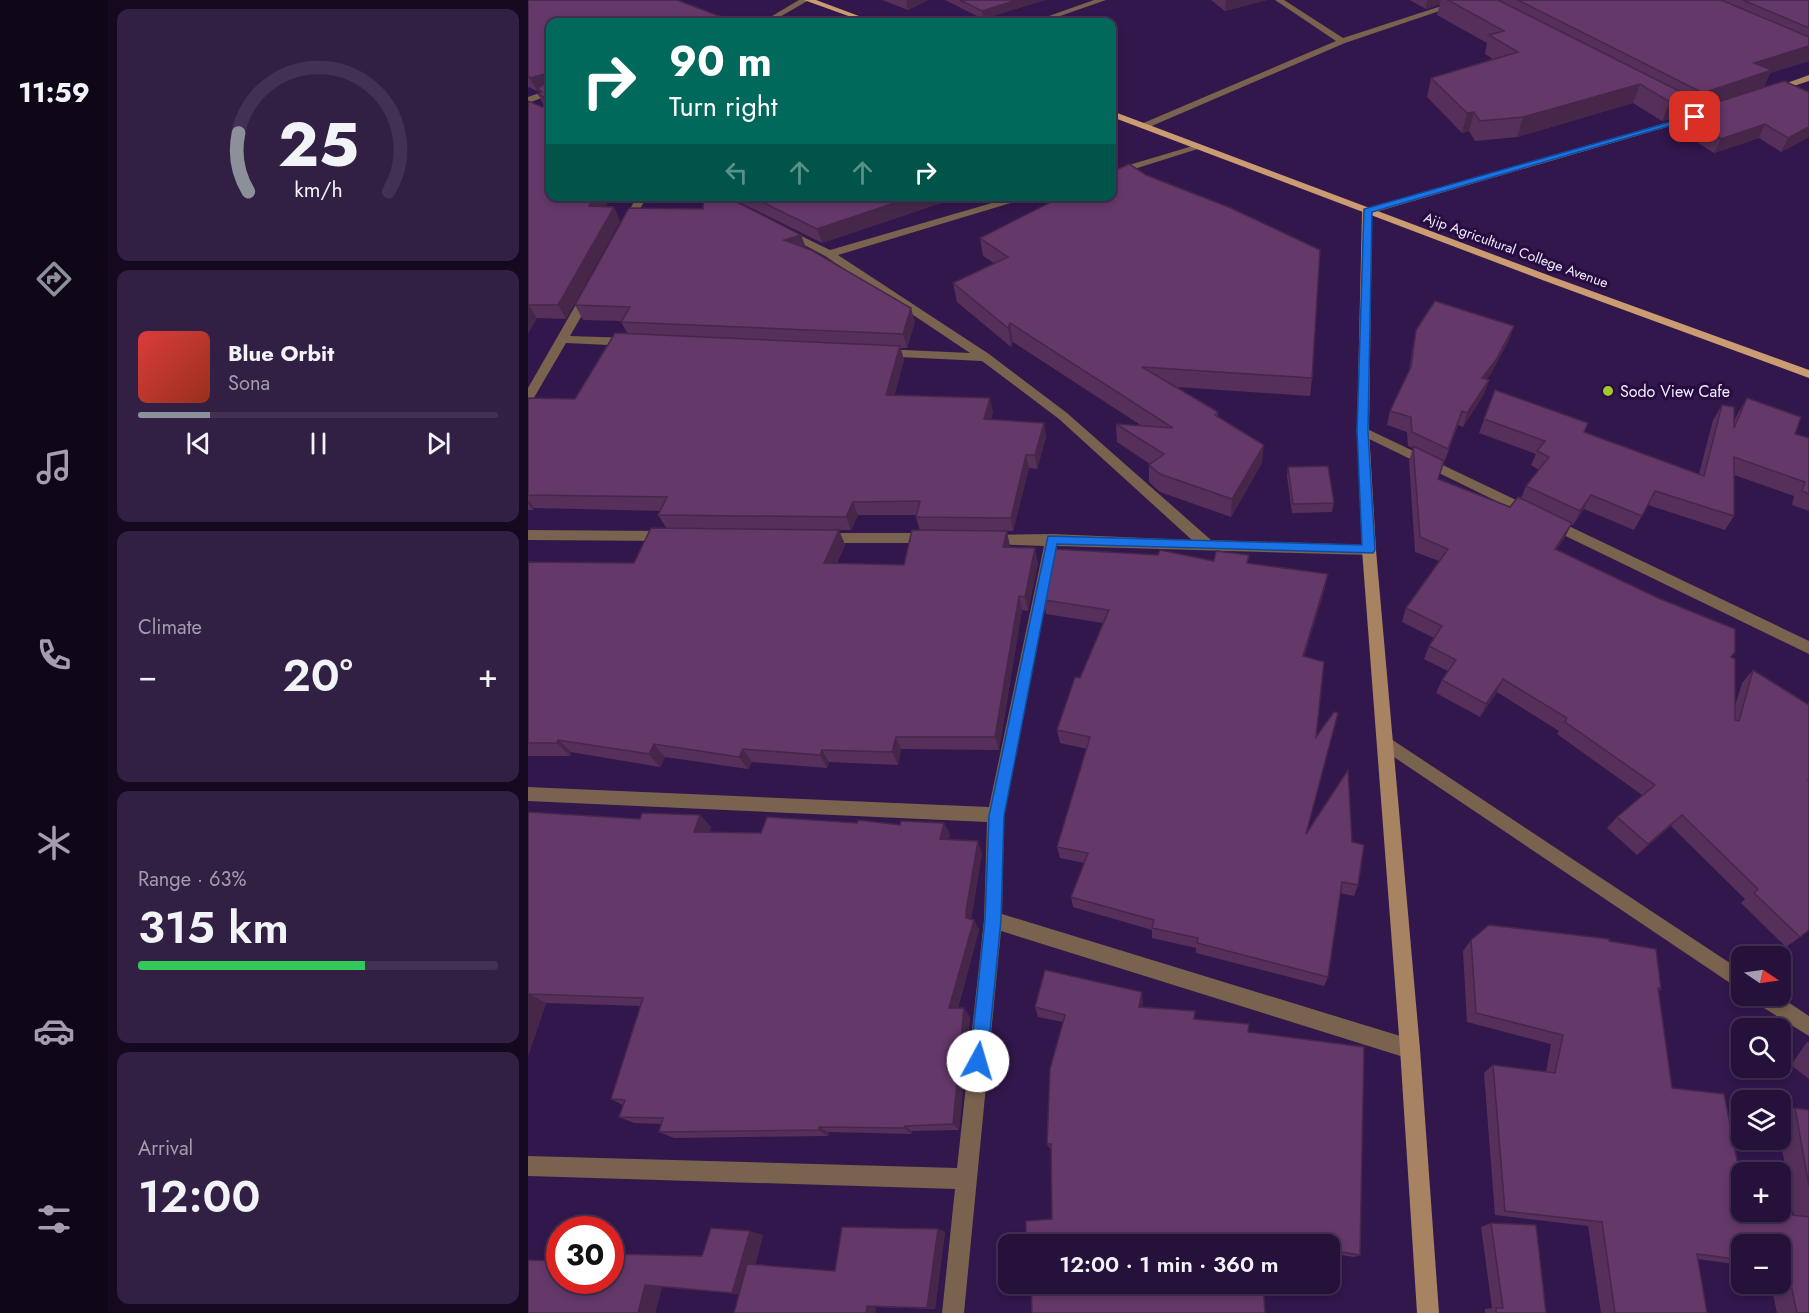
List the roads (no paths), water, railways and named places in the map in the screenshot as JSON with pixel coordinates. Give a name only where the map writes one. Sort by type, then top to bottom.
[{"type":"main road","points":[[807,0],[859,18]]},
{"type":"main road","name":"Ajip Agricultural College Avenue","points":[[1116,116],[1809,374]]},
{"type":"street","points":[[773,18],[807,0]]},
{"type":"street","points":[[1048,18],[1100,0]]},
{"type":"street","points":[[1279,0],[1342,41]]},
{"type":"street","points":[[1144,126],[1342,41],[1469,0],[1480,5]]},
{"type":"street","points":[[1757,96],[1809,78]]},
{"type":"street","points":[[528,100],[546,93]]},
{"type":"street","points":[[1684,112],[1695,117]]},
{"type":"street","points":[[1428,1313],[1410,1049],[1369,550],[1363,431],[1367,211],[1705,114]]},
{"type":"street","points":[[1116,172],[1200,147]]},
{"type":"street","points":[[620,237],[639,201]]},
{"type":"street","points":[[829,254],[1012,201]]},
{"type":"street","points":[[776,228],[829,254],[985,357],[1063,416],[1207,545]]},
{"type":"street","points":[[528,398],[592,288]]},
{"type":"street","points":[[564,339],[646,343]]},
{"type":"street","points":[[868,352],[985,357]]},
{"type":"street","points":[[1363,431],[1809,648]]},
{"type":"street","points":[[528,535],[683,537]]},
{"type":"street","points":[[814,537],[945,538]]},
{"type":"street","points":[[969,538],[1369,550]]},
{"type":"street","points":[[953,1313],[993,920],[996,816],[1052,539]]},
{"type":"street","points":[[1385,742],[1731,975]]},
{"type":"street","points":[[528,794],[996,816]]},
{"type":"street","points":[[993,920],[1410,1049]]},
{"type":"street","points":[[1778,1006],[1809,1027]]},
{"type":"street","points":[[528,1166],[966,1179]]},
{"type":"place","name":"Sodo View Cafe","points":[[1608,391]]}]
